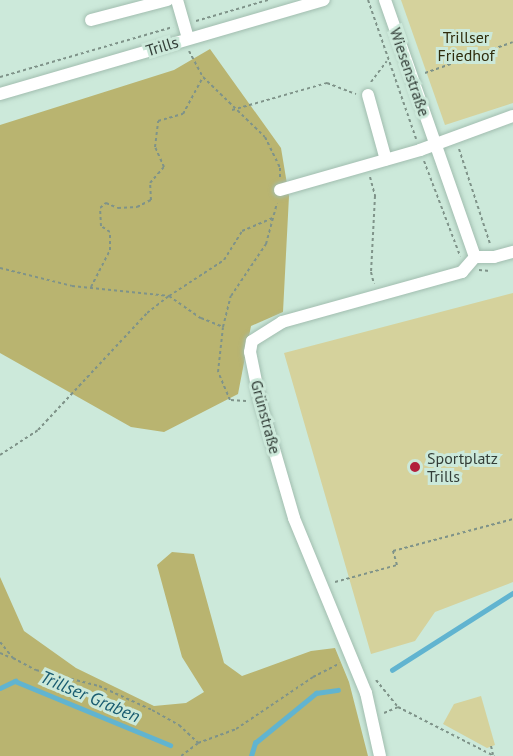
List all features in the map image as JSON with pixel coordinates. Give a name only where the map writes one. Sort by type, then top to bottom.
[{"type":"street","points":[[91,20],[166,0]]},
{"type":"street","points":[[177,0],[188,38]]},
{"type":"street","name":"Trills","points":[[0,94],[324,0]]},
{"type":"street","name":"Wiesenstraße","points":[[385,0],[475,256]]},
{"type":"street","points":[[368,95],[386,160]]},
{"type":"street","points":[[280,190],[436,145],[513,116]]},
{"type":"street","points":[[475,256],[494,257],[513,252]]},
{"type":"street","name":"Grünstraße","points":[[380,756],[375,722],[294,518],[260,401],[250,352],[252,341],[282,322],[462,272],[475,256]]},
{"type":"path","points":[[0,77],[268,0]]},
{"type":"path","points":[[188,38],[189,56],[203,77],[232,110],[264,137],[280,168],[280,190],[266,244],[231,296],[223,327],[218,372],[230,400],[260,401]]},
{"type":"path","points":[[412,78],[513,42]]},
{"type":"path","points":[[232,110],[327,83],[344,86],[360,97],[368,95],[372,78],[387,61]]},
{"type":"path","points":[[91,287],[110,250],[110,232],[101,226],[100,207],[106,203],[118,208],[137,207],[151,200],[150,183],[164,167],[155,147],[158,121],[183,114],[203,77]]},
{"type":"path","points":[[455,138],[494,257]]},
{"type":"path","points":[[366,165],[375,196],[371,272],[377,294]]},
{"type":"path","points":[[0,455],[38,430],[147,312],[224,260],[242,231],[273,218]]},
{"type":"path","points":[[0,268],[91,287],[169,296],[201,318],[223,327]]},
{"type":"path","points":[[320,586],[397,565],[393,552],[513,519]]},
{"type":"path","points":[[0,642],[13,658]]},
{"type":"path","points":[[0,653],[36,670],[99,686],[152,710],[179,725],[198,743]]},
{"type":"path","points":[[181,756],[198,743],[236,729],[313,677],[352,660]]},
{"type":"path","points":[[372,676],[398,707],[494,756]]},
{"type":"path","points":[[491,746],[494,756]]},
{"type":"green space","name":"Trillser Friedhof","points":[[401,0],[513,0],[513,103],[445,125]]},
{"type":"green space","name":"Sportplatz Trills","points":[[513,293],[513,582],[435,612],[415,641],[371,654],[284,353]]},
{"type":"green space","points":[[481,696],[495,745],[487,748],[443,724],[454,704]]},
{"type":"shaded area","points":[[210,49],[281,148],[289,196],[283,312],[251,326],[238,394],[164,432],[131,427],[0,353],[0,125],[174,70]]},
{"type":"shaded area","points":[[172,552],[194,554],[224,663],[242,676],[311,651],[335,648],[349,682],[368,756],[0,756],[0,577],[24,631],[76,668],[154,706],[186,703],[204,692],[182,657],[157,565]]},
{"type":"waterway","name":"Trillser Graben","points":[[392,670],[513,593]]},
{"type":"waterway","name":"Trillser Graben","points":[[0,688],[15,681],[170,745]]},
{"type":"waterway","name":"Trillser Graben","points":[[251,756],[255,743],[316,693],[338,690]]},
{"type":"place","name":"Sportplatz Trills","points":[[415,467]]}]
